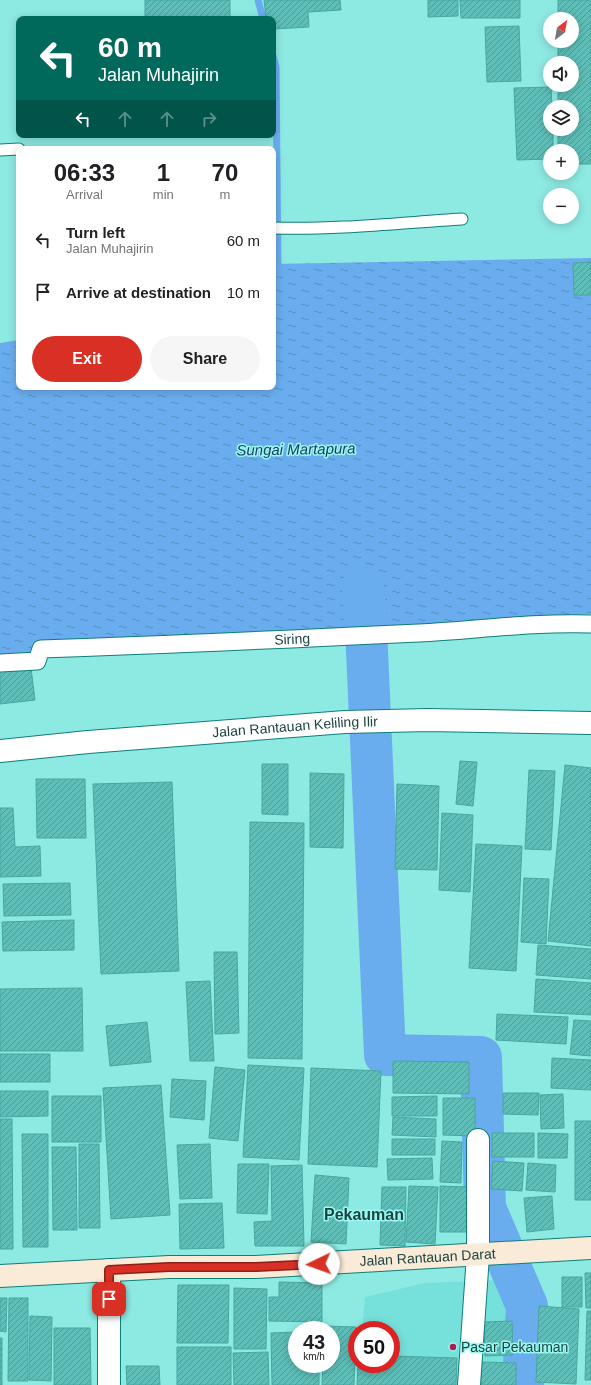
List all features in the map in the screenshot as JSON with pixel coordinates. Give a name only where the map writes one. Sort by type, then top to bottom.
[{"type":"main road","name":"Jalan Rantauan Darat","points":[[0,1276],[169,1267],[256,1267],[591,1248]]},
{"type":"street","name":"Siring","points":[[0,663],[37,661],[41,649],[353,637],[463,631],[529,624],[591,624]]},
{"type":"street","name":"Jalan Rantauan Keliling Ilir","points":[[0,751],[88,742],[345,722],[428,720],[591,723]]},
{"type":"street","points":[[469,1385],[484,1254],[478,1140]]},
{"type":"street","points":[[109,1270],[109,1385]]},
{"type":"lane","points":[[0,150],[16,150]]},
{"type":"lane","points":[[276,228],[296,229],[462,219]]},
{"type":"shaded area","name":"Pasar Pekauman","points":[[502,1280],[519,1305],[512,1385],[358,1385],[377,1373],[400,1373],[400,1321],[363,1321],[365,1297],[425,1283]]},
{"type":"water","name":"Sungai Martapura","points":[[591,258],[591,614],[366,628],[35,641],[34,655],[0,658],[0,343],[16,340],[16,390],[276,390],[276,264]]},
{"type":"building","points":[[145,0],[230,0],[230,16],[145,16]]},
{"type":"building","points":[[264,0],[340,0],[341,10],[308,12],[309,27],[276,29],[276,16],[266,16]]},
{"type":"building","points":[[428,0],[458,0],[458,16],[428,17]]},
{"type":"building","points":[[460,0],[520,0],[520,18],[461,18]]},
{"type":"building","points":[[558,0],[591,0],[591,164],[579,164],[579,144],[558,144],[558,136],[579,136],[579,100],[558,100],[558,92],[579,92],[579,56],[558,56],[558,48],[579,48],[579,12],[558,12]]},
{"type":"building","points":[[519,26],[521,81],[487,82],[485,27]]},
{"type":"building","points":[[543,87],[543,92],[551,92],[552,100],[543,100],[543,136],[553,136],[553,144],[543,144],[543,159],[517,160],[514,88]]},
{"type":"building","points":[[591,262],[591,295],[574,295],[573,263]]},
{"type":"building","points":[[31,668],[35,700],[0,704],[0,671]]},
{"type":"building","points":[[460,761],[477,762],[473,806],[456,804]]},
{"type":"building","points":[[262,764],[288,764],[288,815],[262,814]]},
{"type":"building","points":[[565,765],[591,768],[591,946],[548,941]]},
{"type":"building","points":[[529,770],[555,771],[551,850],[525,849]]},
{"type":"building","points":[[310,773],[344,774],[343,848],[310,847]]},
{"type":"building","points":[[36,779],[85,779],[86,838],[37,838]]},
{"type":"building","points":[[172,782],[179,971],[101,974],[93,784]]},
{"type":"building","points":[[397,784],[439,786],[437,870],[395,869]]},
{"type":"building","points":[[0,808],[13,808],[15,847],[40,846],[41,876],[0,877]]},
{"type":"building","points":[[442,813],[473,815],[470,892],[439,890]]},
{"type":"building","points":[[250,822],[304,823],[302,1059],[248,1058]]},
{"type":"building","points":[[476,844],[522,846],[516,971],[469,968]]},
{"type":"building","points":[[524,878],[549,879],[546,944],[521,942]]},
{"type":"building","points":[[70,883],[71,915],[4,916],[3,884]]},
{"type":"building","points":[[74,920],[74,950],[3,951],[2,922]]},
{"type":"building","points":[[538,945],[591,949],[591,979],[536,975]]},
{"type":"building","points":[[214,952],[237,952],[239,1033],[215,1034]]},
{"type":"building","points":[[536,979],[591,983],[591,1015],[534,1012]]},
{"type":"building","points":[[210,981],[214,1061],[190,1061],[186,982]]},
{"type":"building","points":[[82,988],[83,1051],[0,1051],[0,989]]},
{"type":"building","points":[[497,1014],[568,1017],[566,1044],[496,1040]]},
{"type":"building","points":[[574,1020],[591,1021],[590,1056],[570,1054]]},
{"type":"building","points":[[147,1022],[151,1062],[110,1066],[106,1026]]},
{"type":"building","points":[[0,1054],[50,1054],[50,1082],[0,1082]]},
{"type":"building","points":[[552,1058],[591,1060],[591,1090],[551,1088]]},
{"type":"building","points":[[393,1061],[469,1062],[469,1094],[393,1093]]},
{"type":"building","points":[[248,1065],[304,1068],[299,1160],[243,1157]]},
{"type":"building","points":[[215,1067],[245,1070],[238,1141],[209,1138]]},
{"type":"building","points":[[311,1068],[381,1071],[377,1167],[308,1164]]},
{"type":"building","points":[[172,1079],[206,1081],[204,1120],[170,1117]]},
{"type":"building","points":[[161,1085],[170,1215],[111,1219],[103,1088]]},
{"type":"building","points":[[0,1091],[48,1091],[48,1116],[0,1117]]},
{"type":"building","points":[[503,1093],[539,1093],[538,1115],[503,1114]]},
{"type":"building","points":[[563,1094],[564,1128],[541,1129],[540,1095]]},
{"type":"building","points":[[52,1096],[101,1096],[101,1142],[52,1142]]},
{"type":"building","points":[[437,1096],[437,1116],[392,1116],[392,1097]]},
{"type":"building","points":[[443,1098],[475,1098],[475,1136],[443,1135]]},
{"type":"building","points":[[393,1117],[436,1119],[436,1137],[392,1135]]},
{"type":"building","points":[[0,1119],[12,1119],[13,1249],[0,1249]]},
{"type":"building","points":[[575,1121],[591,1121],[591,1200],[575,1200]]},
{"type":"building","points":[[492,1133],[534,1133],[534,1157],[492,1157]]},
{"type":"building","points":[[538,1133],[568,1134],[567,1158],[538,1158]]},
{"type":"building","points":[[22,1134],[48,1134],[48,1247],[23,1247]]},
{"type":"building","points":[[392,1139],[435,1139],[435,1155],[392,1155]]},
{"type":"building","points":[[442,1141],[462,1142],[461,1183],[440,1182]]},
{"type":"building","points":[[79,1144],[99,1144],[100,1228],[79,1228]]},
{"type":"building","points":[[210,1144],[212,1198],[180,1199],[177,1145]]},
{"type":"building","points":[[52,1147],[76,1147],[77,1230],[53,1230]]},
{"type":"building","points":[[432,1158],[433,1179],[388,1180],[387,1159]]},
{"type":"building","points":[[493,1161],[524,1163],[522,1191],[491,1189]]},
{"type":"building","points":[[528,1163],[556,1165],[555,1192],[526,1190]]},
{"type":"building","points":[[238,1164],[269,1164],[267,1214],[237,1213]]},
{"type":"building","points":[[302,1165],[304,1246],[255,1246],[254,1222],[272,1221],[271,1166]]},
{"type":"building","points":[[315,1175],[349,1178],[346,1244],[311,1242]]},
{"type":"building","points":[[409,1186],[438,1187],[435,1244],[406,1242]]},
{"type":"building","points":[[440,1186],[467,1187],[467,1232],[440,1232]]},
{"type":"building","points":[[382,1187],[406,1187],[405,1246],[380,1245]]},
{"type":"building","points":[[552,1196],[554,1229],[527,1232],[524,1198]]},
{"type":"building","points":[[222,1203],[224,1248],[180,1249],[179,1204]]},
{"type":"building","points":[[585,1273],[591,1273],[591,1308],[586,1308]]},
{"type":"building","points":[[562,1277],[582,1277],[582,1307],[562,1307]]},
{"type":"building","points":[[279,1282],[322,1283],[322,1321],[269,1321],[269,1297],[279,1297]]},
{"type":"building","points":[[178,1285],[229,1285],[228,1343],[177,1343]]},
{"type":"building","points":[[234,1288],[267,1289],[266,1349],[234,1349]]},
{"type":"building","points":[[0,1298],[7,1298],[6,1332],[0,1331]]},
{"type":"building","points":[[9,1298],[28,1298],[28,1381],[8,1381]]},
{"type":"building","points":[[539,1306],[579,1309],[576,1384],[536,1382]]},
{"type":"building","points":[[587,1311],[591,1311],[591,1380],[585,1380]]},
{"type":"building","points":[[30,1316],[52,1317],[51,1381],[29,1380]]},
{"type":"building","points":[[512,1321],[513,1355],[485,1356],[484,1322]]},
{"type":"building","points":[[340,1326],[348,1327],[348,1373],[354,1373],[354,1385],[322,1385],[323,1373],[340,1373]]},
{"type":"building","points":[[54,1328],[90,1328],[91,1385],[54,1385]]},
{"type":"building","points":[[288,1332],[288,1373],[319,1373],[319,1385],[272,1385],[271,1333]]},
{"type":"building","points":[[0,1338],[2,1338],[2,1385],[0,1385]]},
{"type":"building","points":[[177,1347],[231,1347],[231,1385],[177,1385]]},
{"type":"building","points":[[268,1352],[269,1385],[234,1385],[233,1353]]},
{"type":"building","name":"Pasar Pekauman","points":[[400,1356],[457,1358],[456,1385],[357,1385],[358,1373],[400,1373]]},
{"type":"building","points":[[481,1362],[516,1363],[516,1385],[481,1385]]},
{"type":"building","points":[[126,1366],[159,1366],[160,1385],[127,1385]]},
{"type":"waterway","points":[[258,0],[262,16]]},
{"type":"waterway","points":[[276,67],[278,273]]},
{"type":"waterway","points":[[363,586],[385,1055],[481,1057],[485,1208],[527,1306],[523,1385]]},
{"type":"place","name":"Pasar Pekauman","points":[[453,1347]]},
{"type":"district","name":"Pekauman","points":[[364,1214]]},
{"type":"route","points":[[109,1299],[109,1270],[169,1267],[256,1267],[319,1264]]}]
